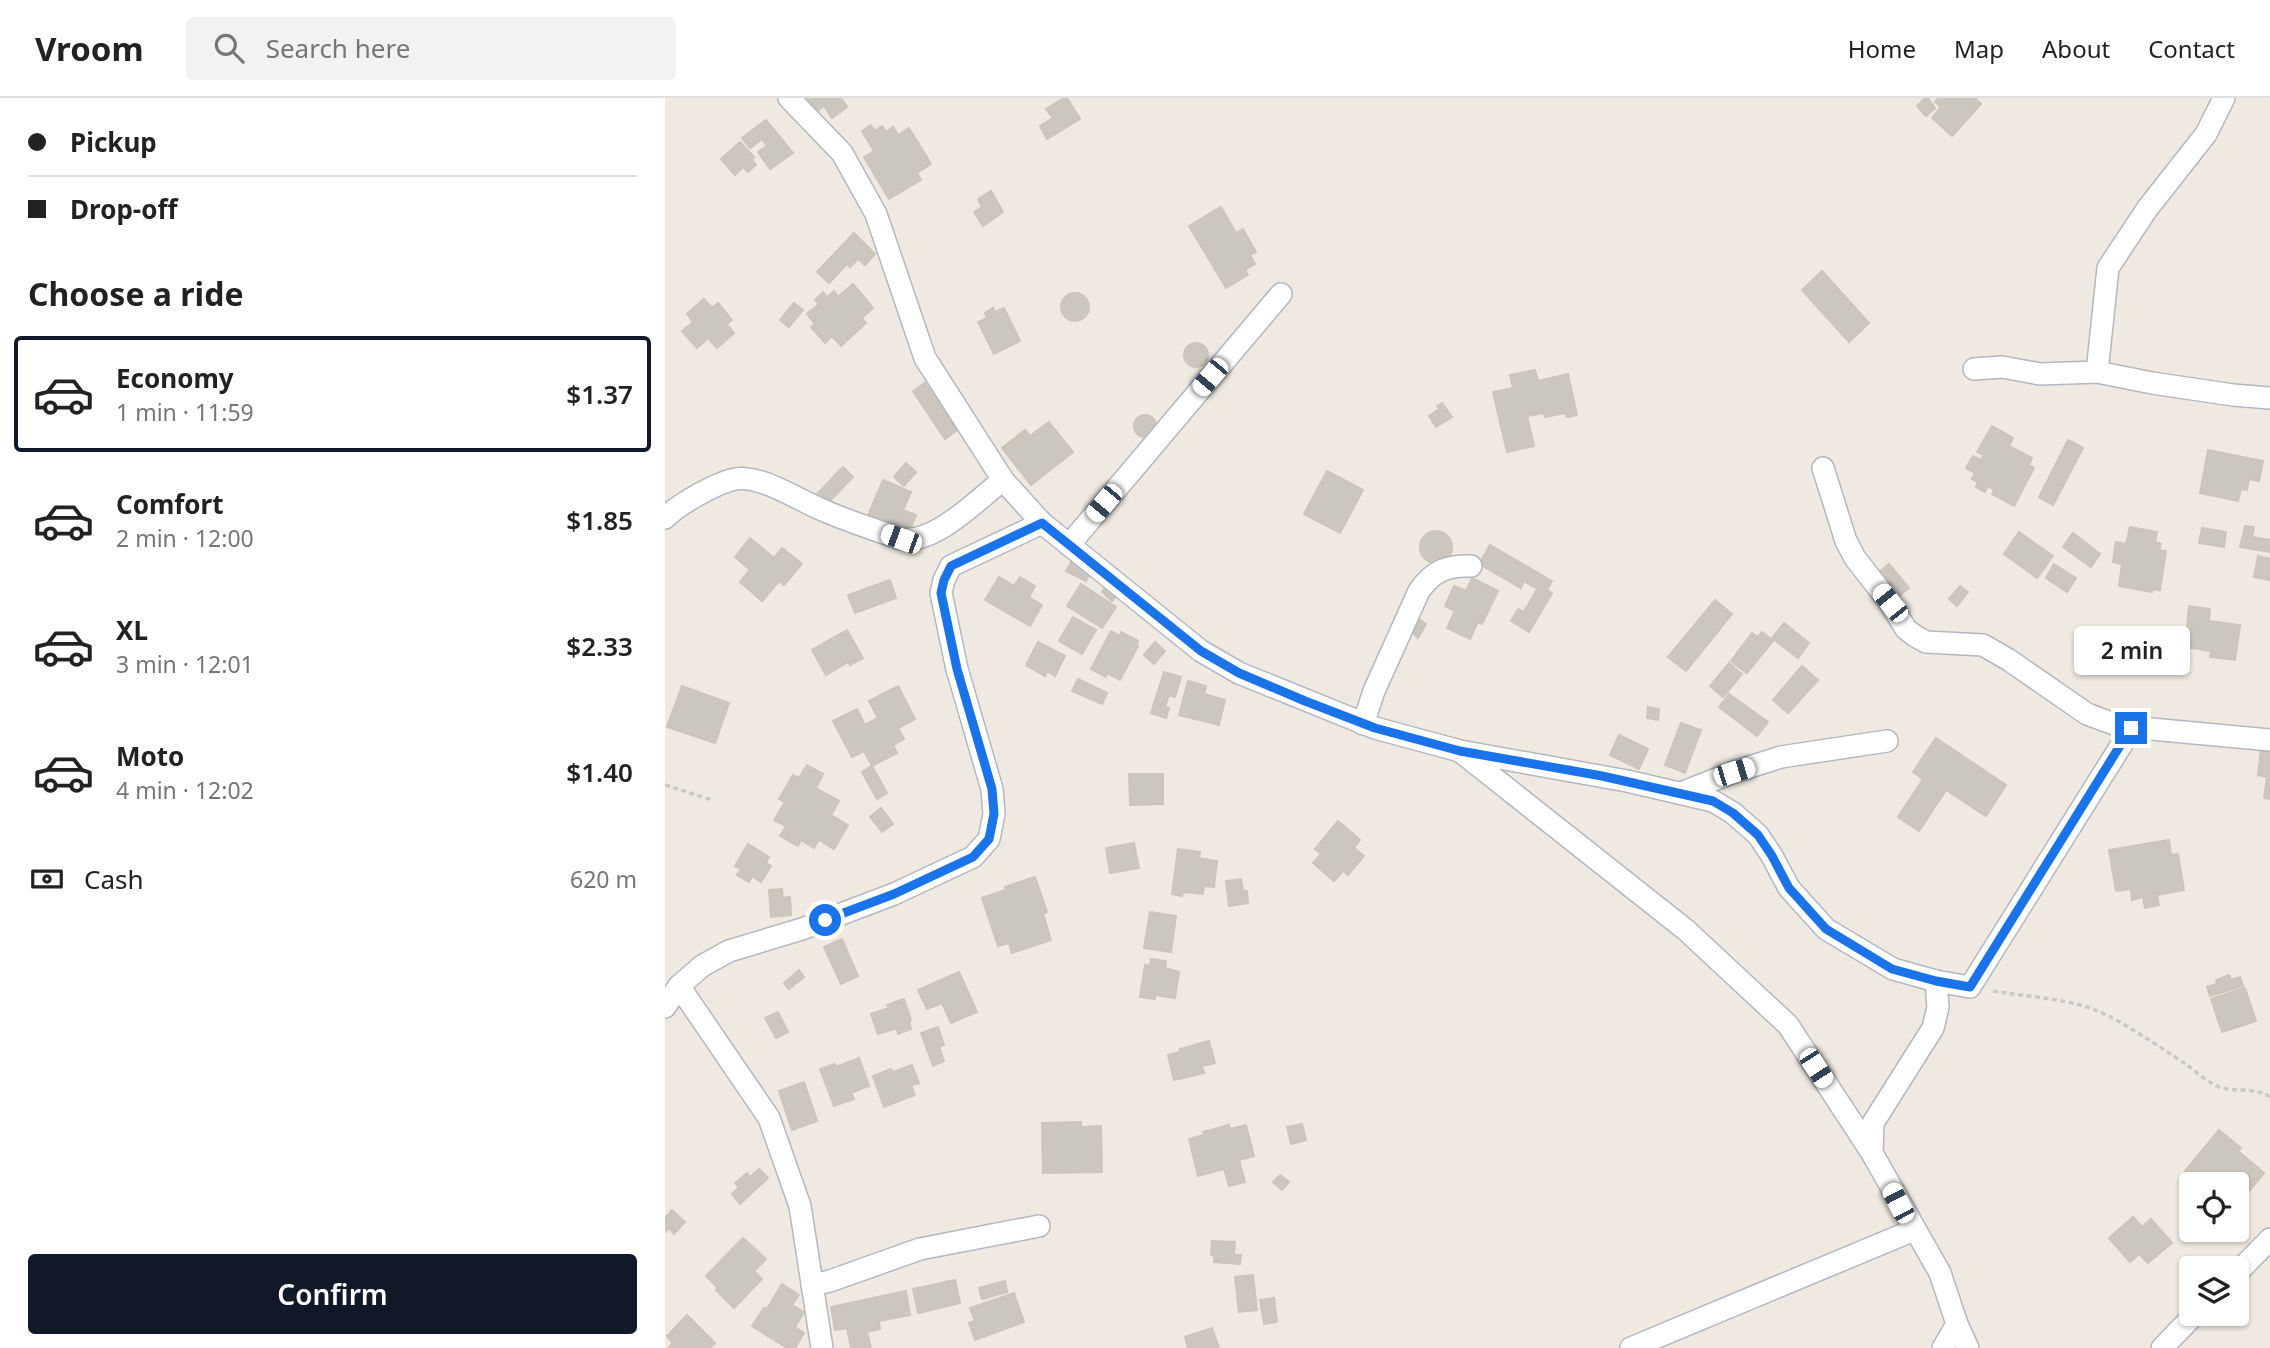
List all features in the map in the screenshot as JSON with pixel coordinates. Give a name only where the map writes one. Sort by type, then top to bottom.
[{"type":"street","points":[[789,98],[842,153],[848,163],[876,214],[925,358],[1003,480],[1042,523],[1201,651],[1239,673],[1363,723],[1460,751],[1553,767],[1713,801],[1733,813],[1758,835],[1789,888],[1826,929],[1892,969],[1970,987],[2131,728]]},
{"type":"street","points":[[2097,372],[2108,268],[2147,209],[2206,134],[2224,98]]},
{"type":"street","points":[[1069,545],[1281,294]]},
{"type":"street","points":[[1973,369],[2002,367],[2040,374],[2097,372],[2206,391],[2270,398]]},
{"type":"street","points":[[1823,468],[1846,541],[1855,558],[1890,603],[1906,629],[1915,636],[1926,642],[1983,645],[2098,720],[2131,728],[2216,733],[2270,740]]},
{"type":"street","points":[[665,518],[672,511],[715,487],[737,479],[762,482],[825,511],[911,541],[939,531],[1003,480]]},
{"type":"street","points":[[665,1007],[680,986],[702,966],[729,951],[802,929],[894,894],[973,857],[989,839],[994,814],[992,789],[957,669],[941,593],[951,566],[1042,523]]},
{"type":"street","points":[[1363,723],[1374,691],[1419,591],[1428,578],[1437,572],[1448,567],[1471,566]]},
{"type":"street","points":[[1681,793],[1781,757],[1887,741]]},
{"type":"street","points":[[1460,751],[1686,930],[1788,1025],[1872,1153],[1940,1273],[1968,1348]]},
{"type":"street","points":[[1872,1153],[1873,1123],[1933,1028],[1938,1007],[1936,981]]},
{"type":"street","points":[[680,986],[769,1118],[800,1206],[822,1348]]},
{"type":"street","points":[[812,1285],[920,1249],[1039,1226]]},
{"type":"street","points":[[1630,1348],[1914,1230]]},
{"type":"street","points":[[2249,1261],[2270,1239]]},
{"type":"street","points":[[1943,1348],[1957,1324]]},
{"type":"street","points":[[2162,1348],[2183,1326]]},
{"type":"path","points":[[665,785],[712,800]]},
{"type":"path","points":[[1970,987],[2085,1006],[2109,1016],[2212,1084],[2227,1089],[2264,1092],[2270,1097]]},
{"type":"building","points":[[806,98],[841,98],[847,107],[832,118],[824,106],[816,112]]},
{"type":"building","points":[[1067,98],[1080,119],[1047,139],[1040,126],[1053,118],[1046,109]]},
{"type":"building","points":[[1928,98],[1935,108],[1926,116],[1917,106]]},
{"type":"building","points":[[1939,98],[1975,98],[1981,104],[1952,136],[1932,118],[1941,107],[1935,102]]},
{"type":"building","points":[[766,120],[793,153],[770,169],[758,152],[767,146],[762,139],[750,148],[742,138]]},
{"type":"building","points":[[871,125],[875,131],[882,126],[886,132],[893,127],[898,135],[909,128],[931,164],[917,173],[921,180],[889,199],[864,157],[874,151],[862,131]]},
{"type":"building","points":[[740,142],[754,157],[752,160],[756,165],[748,172],[743,167],[735,175],[721,159]]},
{"type":"building","points":[[991,191],[1003,212],[983,226],[974,212],[982,207],[978,199]]},
{"type":"building","points":[[1221,207],[1236,233],[1243,229],[1256,252],[1250,255],[1255,264],[1245,270],[1248,275],[1226,288],[1189,226]]},
{"type":"building","points":[[854,233],[875,254],[865,265],[858,259],[850,267],[847,264],[829,283],[817,272]]},
{"type":"building","points":[[1822,271],[1869,323],[1849,342],[1802,290]]},
{"type":"building","points":[[853,284],[873,308],[862,318],[866,323],[841,346],[832,336],[825,343],[811,327],[815,324],[807,314],[819,304],[815,300],[823,292],[827,297],[834,291],[838,297]]},
{"type":"building","points":[[1075,293],[1085,297],[1089,307],[1085,317],[1075,321],[1065,317],[1061,307],[1065,297]]},
{"type":"building","points":[[704,299],[712,308],[718,303],[732,320],[727,324],[734,333],[717,348],[708,338],[697,348],[682,331],[693,322],[687,314]]},
{"type":"building","points":[[794,303],[803,310],[789,327],[780,320]]},
{"type":"building","points":[[993,308],[995,312],[1004,308],[1020,341],[994,354],[978,322],[987,318],[985,313]]},
{"type":"building","points":[[1196,343],[1205,346],[1208,355],[1205,364],[1196,367],[1187,364],[1184,355],[1187,346]]},
{"type":"building","points":[[1535,370],[1538,381],[1568,374],[1577,415],[1567,417],[1565,413],[1545,417],[1544,413],[1527,416],[1534,446],[1507,452],[1493,392],[1513,388],[1510,375]]},
{"type":"building","points":[[925,383],[957,430],[945,439],[913,391]]},
{"type":"building","points":[[1442,403],[1452,417],[1436,427],[1429,416],[1439,409],[1437,406]]},
{"type":"building","points":[[1145,415],[1153,418],[1156,426],[1153,434],[1145,437],[1137,434],[1134,426],[1137,418]]},
{"type":"building","points":[[1049,422],[1073,452],[1031,485],[1002,448],[1025,430],[1030,436]]},
{"type":"building","points":[[1992,426],[2013,438],[2009,446],[2032,458],[2029,465],[2034,468],[2014,506],[1992,494],[1994,490],[1988,486],[1985,492],[1976,487],[1978,482],[1972,479],[1975,473],[1966,468],[1973,456],[1981,460],[1984,455],[1977,452]]},
{"type":"building","points":[[2068,440],[2083,448],[2053,505],[2039,497]]},
{"type":"building","points":[[2208,450],[2263,461],[2259,481],[2249,479],[2247,490],[2241,489],[2238,501],[2200,493]]},
{"type":"building","points":[[906,463],[916,472],[904,486],[894,477]]},
{"type":"building","points":[[843,467],[853,477],[823,508],[814,497]]},
{"type":"building","points":[[1327,471],[1363,490],[1340,533],[1304,514]]},
{"type":"building","points":[[883,480],[911,492],[903,510],[916,515],[908,535],[867,518]]},
{"type":"building","points":[[2245,526],[2254,527],[2252,537],[2270,540],[2270,552],[2240,547]]},
{"type":"building","points":[[2130,527],[2157,532],[2155,542],[2161,544],[2159,550],[2166,551],[2160,590],[2153,589],[2152,592],[2119,586],[2122,564],[2113,562],[2116,542],[2126,544]]},
{"type":"building","points":[[2202,528],[2226,532],[2224,547],[2199,543]]},
{"type":"building","points":[[1436,531],[1447,536],[1452,547],[1447,558],[1436,563],[1425,558],[1420,547],[1425,536]]},
{"type":"building","points":[[2019,532],[2053,556],[2037,578],[2004,554]]},
{"type":"building","points":[[2073,533],[2100,554],[2091,567],[2063,547]]},
{"type":"building","points":[[750,538],[774,558],[782,548],[802,564],[784,585],[779,581],[762,601],[740,582],[750,570],[735,557]]},
{"type":"building","points":[[1490,545],[1552,581],[1547,590],[1552,593],[1529,632],[1511,621],[1518,609],[1524,612],[1537,589],[1524,581],[1521,588],[1479,564]]},
{"type":"building","points":[[2258,556],[2270,559],[2270,580],[2254,577]]},
{"type":"building","points":[[1072,561],[1091,571],[1086,581],[1066,571]]},
{"type":"building","points":[[1889,564],[1909,588],[1896,598],[1877,574]]},
{"type":"building","points":[[2054,564],[2076,578],[2067,592],[2046,578]]},
{"type":"building","points":[[999,577],[1014,586],[1020,577],[1035,586],[1029,597],[1042,605],[1030,626],[985,600]]},
{"type":"building","points":[[1472,578],[1498,591],[1482,624],[1478,622],[1470,639],[1447,628],[1455,611],[1445,606],[1454,586],[1466,591]]},
{"type":"building","points":[[890,580],[896,598],[855,613],[848,595]]},
{"type":"building","points":[[1081,584],[1116,607],[1102,628],[1067,606]]},
{"type":"building","points":[[1107,586],[1118,595],[1112,601],[1102,592]]},
{"type":"building","points":[[1960,586],[1968,592],[1957,606],[1949,599]]},
{"type":"building","points":[[1715,600],[1732,614],[1686,671],[1668,657]]},
{"type":"building","points":[[2189,606],[2210,609],[2209,621],[2240,625],[2235,660],[2210,657],[2211,651],[2185,647]]},
{"type":"building","points":[[1073,617],[1096,630],[1082,654],[1059,641]]},
{"type":"building","points":[[1419,619],[1426,624],[1418,638],[1410,630]]},
{"type":"building","points":[[1784,623],[1809,643],[1798,658],[1772,638]]},
{"type":"building","points":[[847,630],[863,658],[850,665],[848,662],[826,675],[812,650]]},
{"type":"building","points":[[1111,631],[1120,636],[1121,632],[1138,641],[1120,680],[1107,673],[1106,677],[1091,669]]},
{"type":"building","points":[[1762,632],[1773,641],[1747,673],[1731,661],[1752,633],[1758,637]]},
{"type":"building","points":[[1038,642],[1065,656],[1055,676],[1047,671],[1045,676],[1026,665]]},
{"type":"building","points":[[1155,642],[1165,651],[1154,664],[1144,655]]},
{"type":"building","points":[[1729,663],[1742,674],[1723,697],[1710,686]]},
{"type":"building","points":[[1802,666],[1818,680],[1788,713],[1773,700]]},
{"type":"building","points":[[1164,672],[1181,677],[1175,697],[1169,695],[1165,707],[1169,708],[1166,718],[1151,713]]},
{"type":"building","points":[[1078,679],[1107,693],[1102,704],[1072,691]]},
{"type":"building","points":[[1188,681],[1206,686],[1204,694],[1225,700],[1219,725],[1179,715]]},
{"type":"building","points":[[682,686],[729,703],[715,743],[667,727]]},
{"type":"building","points":[[898,686],[915,719],[898,728],[904,739],[893,745],[897,753],[872,766],[864,751],[852,757],[833,721],[857,709],[865,725],[878,718],[869,701]]},
{"type":"building","points":[[1729,694],[1768,722],[1757,736],[1719,707]]},
{"type":"building","points":[[1648,707],[1659,709],[1658,720],[1647,718]]},
{"type":"building","points":[[1681,723],[1701,730],[1685,773],[1665,765]]},
{"type":"building","points":[[1619,735],[1648,749],[1639,769],[1610,755]]},
{"type":"building","points":[[1936,738],[2006,785],[1986,816],[1946,790],[1919,831],[1898,817],[1923,779],[1913,772]]},
{"type":"building","points":[[2261,749],[2270,750],[2270,799],[2264,798],[2267,777],[2258,775]]},
{"type":"building","points":[[807,765],[823,774],[816,788],[839,801],[831,815],[848,825],[834,849],[819,840],[814,848],[801,840],[798,846],[780,836],[786,826],[774,820],[785,802],[779,799],[793,775],[799,778]]},
{"type":"building","points":[[872,766],[887,793],[877,799],[862,772]]},
{"type":"building","points":[[1129,774],[1163,774],[1163,804],[1130,805]]},
{"type":"building","points":[[881,808],[893,824],[882,832],[870,817]]},
{"type":"building","points":[[1338,821],[1360,840],[1354,848],[1364,856],[1348,875],[1343,871],[1334,881],[1313,863],[1321,854],[1315,849]]},
{"type":"building","points":[[2169,840],[2171,855],[2178,854],[2184,890],[2157,895],[2159,905],[2145,908],[2143,897],[2132,900],[2131,889],[2116,891],[2109,850]]},
{"type":"building","points":[[1134,843],[1139,868],[1110,873],[1106,848]]},
{"type":"building","points":[[748,844],[769,857],[766,863],[771,866],[761,882],[752,876],[749,882],[737,875],[741,869],[735,866]]},
{"type":"building","points":[[1178,849],[1200,852],[1199,858],[1217,861],[1214,887],[1204,886],[1203,894],[1172,894]]},
{"type":"building","points":[[1035,877],[1047,912],[1043,914],[1051,940],[1012,953],[1009,943],[998,946],[982,898]]},
{"type":"building","points":[[1241,879],[1243,891],[1247,891],[1248,903],[1229,906],[1226,881]]},
{"type":"building","points":[[782,889],[783,898],[790,897],[791,915],[771,917],[769,890]]},
{"type":"building","points":[[1150,912],[1176,916],[1171,952],[1144,948]]},
{"type":"building","points":[[842,939],[858,976],[841,984],[824,947]]},
{"type":"building","points":[[1151,959],[1166,961],[1165,968],[1179,972],[1175,998],[1155,995],[1155,999],[1140,997],[1145,965],[1150,966]]},
{"type":"building","points":[[799,970],[804,977],[789,989],[784,983]]},
{"type":"building","points":[[959,972],[977,1012],[951,1023],[942,1003],[927,1009],[918,990]]},
{"type":"building","points":[[2229,975],[2231,980],[2240,977],[2243,986],[2210,996],[2207,987],[2217,984],[2216,980]]},
{"type":"building","points":[[2245,988],[2256,1021],[2222,1032],[2211,999]]},
{"type":"building","points":[[904,999],[911,1029],[898,1034],[897,1028],[878,1034],[871,1014]]},
{"type":"building","points":[[778,1012],[788,1032],[776,1038],[765,1018]]},
{"type":"building","points":[[938,1027],[944,1045],[939,1047],[944,1061],[933,1066],[921,1033]]},
{"type":"building","points":[[1209,1041],[1215,1063],[1202,1066],[1204,1073],[1174,1080],[1168,1055]]},
{"type":"building","points":[[859,1058],[869,1086],[851,1093],[854,1099],[834,1106],[820,1069],[835,1064],[836,1067]]},
{"type":"building","points":[[912,1065],[919,1083],[911,1085],[915,1095],[884,1107],[873,1076]]},
{"type":"building","points":[[804,1082],[817,1121],[792,1130],[779,1091]]},
{"type":"building","points":[[1081,1122],[1081,1127],[1101,1126],[1102,1172],[1043,1173],[1042,1123]]},
{"type":"building","points":[[1302,1124],[1306,1140],[1291,1144],[1287,1127]]},
{"type":"building","points":[[1229,1125],[1230,1129],[1246,1125],[1254,1156],[1239,1160],[1245,1182],[1229,1186],[1224,1169],[1198,1176],[1189,1139]]},
{"type":"building","points":[[2219,1130],[2241,1148],[2238,1151],[2264,1173],[2250,1190],[2249,1172],[2185,1171]]},
{"type":"building","points":[[759,1169],[768,1178],[740,1204],[732,1194],[739,1187],[735,1183],[747,1173],[750,1177]]},
{"type":"building","points":[[1280,1175],[1289,1182],[1282,1190],[1273,1182]]},
{"type":"building","points":[[672,1210],[685,1222],[674,1234],[669,1228],[665,1232],[665,1218]]},
{"type":"building","points":[[2133,1217],[2142,1227],[2151,1219],[2172,1243],[2148,1263],[2139,1254],[2130,1262],[2109,1238]]},
{"type":"building","points":[[743,1238],[766,1259],[754,1271],[762,1279],[734,1308],[706,1276]]},
{"type":"building","points":[[1212,1241],[1235,1242],[1234,1255],[1241,1255],[1240,1264],[1214,1262],[1214,1255],[1211,1255]]},
{"type":"building","points":[[1253,1275],[1257,1310],[1239,1312],[1235,1277]]},
{"type":"building","points":[[955,1280],[960,1303],[918,1313],[913,1289]]},
{"type":"building","points":[[1005,1281],[1007,1292],[982,1299],[979,1288]]},
{"type":"building","points":[[782,1284],[799,1295],[792,1305],[804,1312],[795,1327],[804,1333],[795,1348],[787,1348],[752,1326],[764,1308],[767,1309]]},
{"type":"building","points":[[906,1291],[910,1315],[879,1321],[880,1329],[867,1332],[871,1348],[851,1348],[847,1328],[835,1330],[831,1307]]},
{"type":"building","points":[[1014,1293],[1024,1322],[975,1340],[969,1323],[975,1321],[970,1308]]},
{"type":"building","points":[[1274,1298],[1277,1322],[1264,1324],[1260,1300]]},
{"type":"building","points":[[687,1315],[715,1343],[710,1348],[668,1348],[673,1343],[667,1336]]},
{"type":"building","points":[[1212,1328],[1219,1348],[1188,1348],[1185,1337]]},
{"type":"route","points":[[825,920],[894,894],[973,857],[989,839],[994,814],[992,789],[957,669],[941,593],[951,566],[1042,523],[1201,651],[1239,673],[1305,701],[1375,728],[1460,751],[1602,776],[1713,801],[1733,813],[1758,835],[1789,888],[1826,929],[1892,969],[1936,981],[1970,987],[2131,728]]}]
